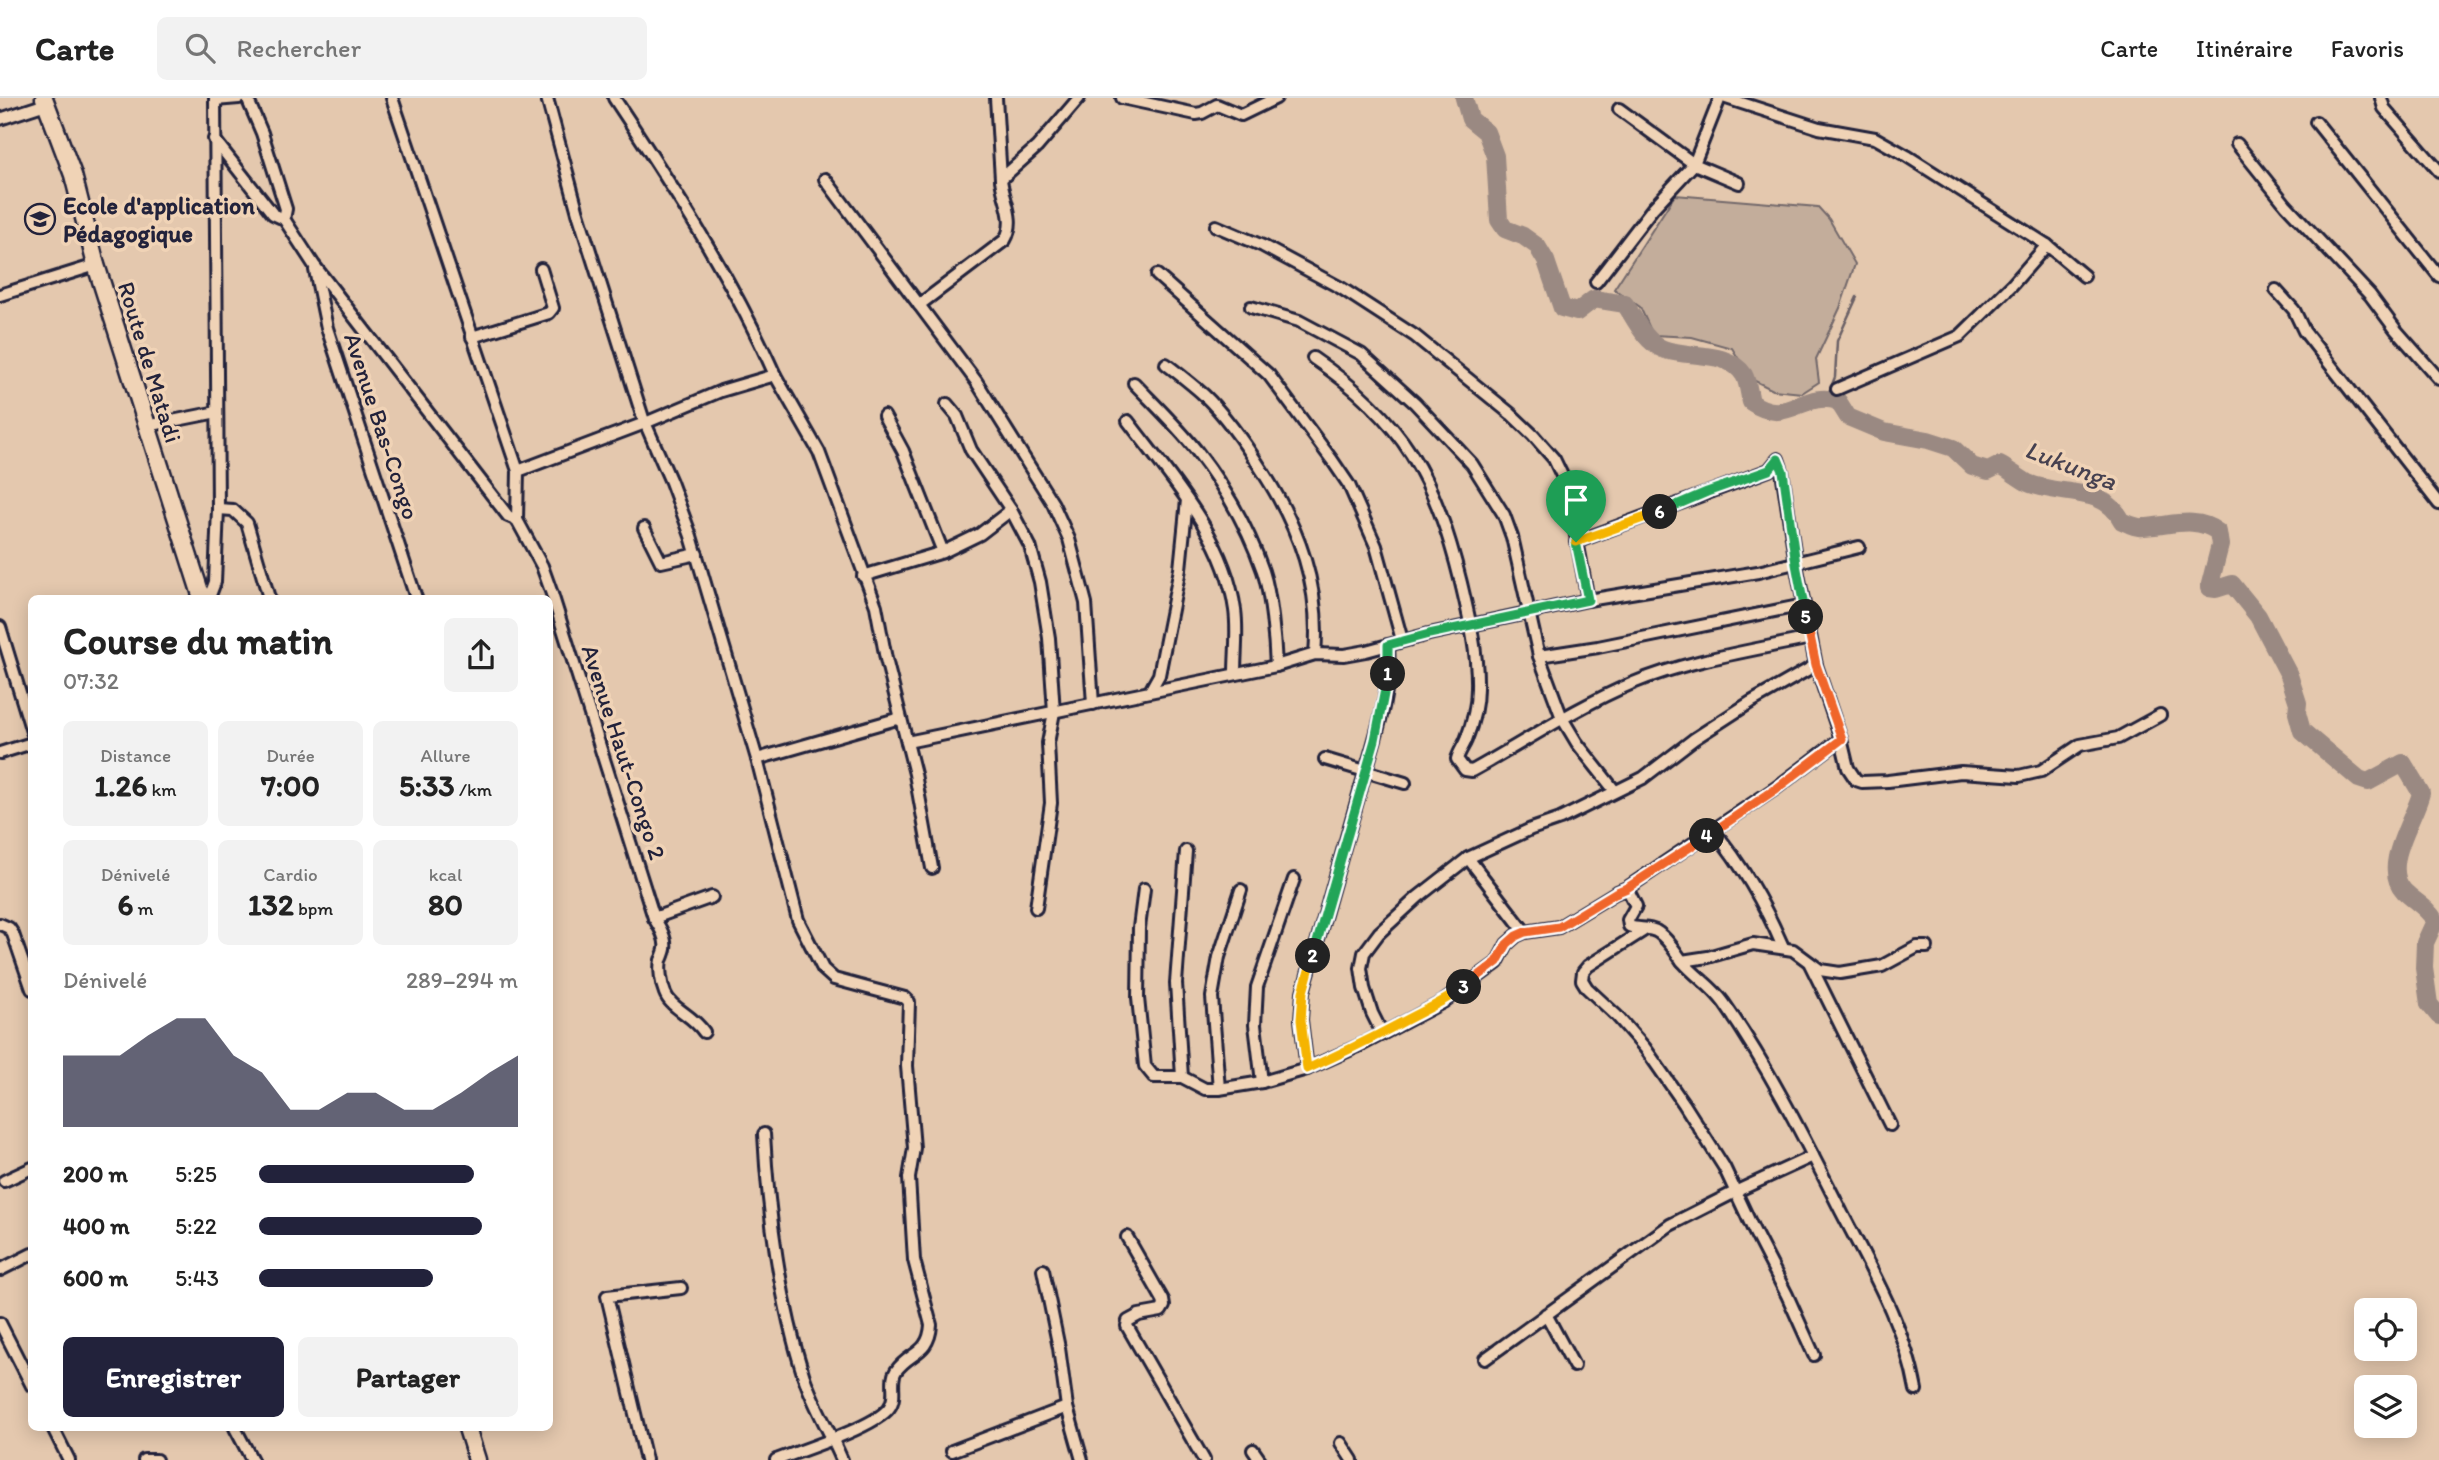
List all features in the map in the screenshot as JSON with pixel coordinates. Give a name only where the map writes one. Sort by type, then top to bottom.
[{"type":"main road","name":"Route de Matadi","points":[[45,101],[73,175],[96,265],[201,595]]},
{"type":"main road","points":[[468,1431],[477,1460]]},
{"type":"street","points":[[210,595],[215,582],[218,509],[215,99],[239,98]]},
{"type":"street","points":[[247,98],[262,133],[283,198],[286,212],[284,219]]},
{"type":"street","name":"Avenue Haut-Congo 2","points":[[392,98],[517,471],[517,520],[542,566],[552,595]]},
{"type":"street","points":[[547,98],[578,213],[645,423],[671,482],[697,554],[757,759],[798,920],[823,969],[842,983],[897,995],[909,1002],[907,1066],[914,1148],[909,1178],[914,1260],[931,1325],[930,1335],[916,1355],[896,1371],[894,1399],[885,1413],[833,1440],[776,1460]]},
{"type":"street","points":[[614,98],[679,198],[819,452],[880,623],[932,869]]},
{"type":"street","points":[[919,305],[1005,240],[1011,227],[1001,179],[996,98]]},
{"type":"street","points":[[1001,179],[1037,147],[1079,98]]},
{"type":"street","points":[[1122,98],[1196,114],[1217,105],[1241,115],[1276,98]]},
{"type":"street","points":[[1596,282],[1653,208],[1694,164],[1720,98]]},
{"type":"street","points":[[1726,98],[1819,128],[1875,138],[2047,245],[2084,276]]},
{"type":"street","points":[[2381,98],[2384,108],[2439,171]]},
{"type":"street","points":[[0,119],[45,101]]},
{"type":"street","points":[[1619,109],[1694,164],[1739,183]]},
{"type":"street","points":[[2316,122],[2439,276]]},
{"type":"street","points":[[214,139],[273,214],[284,219],[314,265],[508,516],[517,520]]},
{"type":"street","points":[[2236,144],[2286,205],[2370,295],[2396,330],[2439,379]]},
{"type":"street","points":[[825,179],[976,381],[1054,505],[1069,539],[1086,603],[1093,704]]},
{"type":"street","points":[[1216,226],[1263,246],[1341,288],[1415,336],[1511,414],[1554,459],[1567,486],[1588,600]]},
{"type":"street","points":[[1837,389],[1960,336],[2012,285],[2047,245]]},
{"type":"street","points":[[0,295],[96,265]]},
{"type":"street","name":"Avenue Bas-Congo","points":[[314,265],[327,328],[415,595]]},
{"type":"street","points":[[472,337],[549,313],[553,302],[541,269]]},
{"type":"street","points":[[1157,275],[1269,375],[1349,485],[1376,546],[1402,640]]},
{"type":"street","points":[[2276,290],[2294,310],[2304,331],[2439,504]]},
{"type":"street","points":[[1251,307],[1299,321],[1362,354],[1415,403],[1472,464],[1504,515],[1512,537],[1539,656],[1562,718],[1577,743],[1615,791]]},
{"type":"street","points":[[1313,358],[1371,402],[1412,454],[1445,523],[1471,624],[1477,688],[1475,708],[1466,740],[1457,759],[1465,770],[1472,771],[1562,718],[1634,682],[1810,638]]},
{"type":"street","points":[[1166,364],[1205,396],[1225,419],[1249,449],[1290,516],[1310,573],[1318,626],[1315,654]]},
{"type":"street","points":[[517,471],[645,423],[720,391],[775,375]]},
{"type":"street","points":[[1135,383],[1195,448],[1248,532],[1264,574],[1275,642],[1276,666]]},
{"type":"street","points":[[947,404],[957,416],[971,450],[1011,510],[1030,546],[1040,582],[1049,638],[1055,712],[1048,743],[1051,803],[1036,908]]},
{"type":"street","points":[[147,426],[217,412]]},
{"type":"street","points":[[884,416],[904,451],[943,552]]},
{"type":"street","points":[[1128,421],[1187,500],[1221,558],[1235,613],[1235,674]]},
{"type":"street","points":[[1576,542],[1769,470],[1778,459],[1783,471],[1796,564],[1816,665],[1842,739],[1848,768],[1856,780],[1862,782],[1961,772],[2019,776],[2040,771],[2080,745],[2118,738],[2160,715]]},
{"type":"street","points":[[1150,691],[1159,675],[1180,569],[1187,500]]},
{"type":"street","points":[[218,509],[233,510],[247,523],[268,595]]},
{"type":"street","points":[[863,576],[943,552],[980,534],[1011,510]]},
{"type":"street","points":[[644,528],[661,562],[697,554]]},
{"type":"street","points":[[907,741],[1276,666],[1315,654],[1344,655],[1471,624],[1588,600],[1758,572],[1858,547]]},
{"type":"street","name":"Avenue Haut-Congo 2","points":[[553,597],[666,949],[660,962],[665,995],[673,1005],[696,1021],[704,1032]]},
{"type":"street","points":[[1539,656],[1598,647],[1804,605]]},
{"type":"street","points":[[0,627],[28,719]]},
{"type":"street","points":[[1307,1069],[1301,1020],[1303,992],[1366,772],[1386,689],[1388,645]]},
{"type":"street","points":[[1382,1033],[1372,1013],[1361,968],[1364,953],[1388,924],[1468,858],[1531,829],[1560,819],[1643,778],[1693,739],[1816,665]]},
{"type":"street","points":[[757,759],[900,718]]},
{"type":"street","points":[[1144,889],[1139,928],[1138,998],[1145,1066],[1154,1077],[1182,1077],[1205,1089],[1262,1082],[1307,1069],[1443,1002],[1497,962],[1507,944],[1525,932],[1559,927],[1627,888],[1714,831],[1842,739]]},
{"type":"street","points":[[0,753],[28,744]]},
{"type":"street","points":[[1325,759],[1405,783]]},
{"type":"street","points":[[1714,831],[1736,858],[1771,918],[1783,947]]},
{"type":"street","points":[[1182,1077],[1176,983],[1186,851]]},
{"type":"street","points":[[1468,858],[1525,932]]},
{"type":"street","points":[[1262,1082],[1255,1026],[1257,987],[1294,879]]},
{"type":"street","points":[[1627,888],[1636,906],[1628,920],[1629,926],[1647,928],[1661,934],[1682,961],[1723,1002],[1751,1045],[1862,1252],[1904,1342],[1916,1390]]},
{"type":"street","points":[[1219,1089],[1212,997],[1219,957],[1241,890]]},
{"type":"street","points":[[654,918],[712,897]]},
{"type":"street","points":[[0,924],[9,928],[13,934],[28,977]]},
{"type":"street","points":[[1647,928],[1588,966],[1583,972],[1582,980],[1645,1048],[1684,1104],[1737,1191],[1814,1355]]},
{"type":"street","points":[[1682,961],[1708,957],[1753,944],[1793,950],[1820,970],[1840,973],[1869,969],[1895,961],[1917,947],[1927,947]]},
{"type":"street","points":[[1810,964],[1891,1125]]},
{"type":"street","points":[[764,1134],[768,1193],[788,1318],[805,1378],[818,1412],[842,1460]]},
{"type":"street","points":[[1485,1359],[1670,1225],[1812,1156]]},
{"type":"street","points":[[5,1181],[28,1170]]},
{"type":"street","points":[[1127,1237],[1164,1306],[1161,1311],[1139,1315],[1128,1321],[1127,1326],[1204,1460]]},
{"type":"street","points":[[0,1270],[28,1256]]},
{"type":"street","points":[[1043,1270],[1059,1348],[1067,1408],[1082,1460]]},
{"type":"street","points":[[646,1460],[607,1296],[681,1288]]},
{"type":"street","points":[[1546,1314],[1574,1366]]},
{"type":"street","points":[[0,1323],[28,1378]]},
{"type":"street","points":[[952,1451],[1067,1408]]},
{"type":"street","points":[[54,1431],[69,1460]]},
{"type":"street","points":[[237,1431],[252,1460]]},
{"type":"street","points":[[1341,1443],[1352,1460]]},
{"type":"street","points":[[1253,1450],[1260,1460]]},
{"type":"street","points":[[144,1460],[156,1460]]},
{"type":"shaded area","points":[[1675,195],[1818,207],[1829,219],[1855,264],[1840,308],[1816,359],[1819,382],[1802,393],[1773,390],[1751,379],[1732,348],[1692,337],[1653,335],[1640,307],[1614,289]]},
{"type":"waterway","name":"Lukunga","points":[[1464,98],[1470,119],[1486,132],[1495,156],[1499,220],[1505,229],[1523,236],[1537,246],[1546,261],[1562,308],[1577,312],[1594,299],[1625,304],[1641,330],[1657,346],[1673,352],[1718,358],[1737,367],[1744,375],[1751,402],[1764,409],[1786,410],[1815,400],[1838,401],[1848,417],[1884,432],[1928,440],[1953,448],[1972,466],[1988,471],[2000,465],[2028,483],[2093,497],[2104,502],[2122,521],[2132,526],[2191,523],[2201,524],[2218,532],[2220,545],[2209,588],[2216,589],[2232,584],[2258,616],[2289,675],[2298,703],[2297,713],[2302,731],[2359,779],[2368,782],[2403,763],[2421,793],[2401,842],[2396,869],[2398,881],[2404,891],[2425,908],[2435,921],[2425,943],[2424,968],[2429,1004],[2439,1016]]},
{"type":"waterway","points":[[1827,397],[1835,377],[1837,341],[1857,297]]},
{"type":"place","name":"Ecole d'application Pédagogique","points":[[40,219]]},
{"type":"route","points":[[1778,459],[1783,471],[1796,564],[1816,665],[1842,739],[1776,789],[1627,888],[1559,927],[1516,936],[1507,944],[1497,962],[1443,1002],[1363,1044],[1307,1069],[1301,1020],[1303,992],[1375,740],[1386,689],[1388,645],[1588,600],[1576,542],[1660,513],[1707,492],[1769,470],[1778,459]]}]
